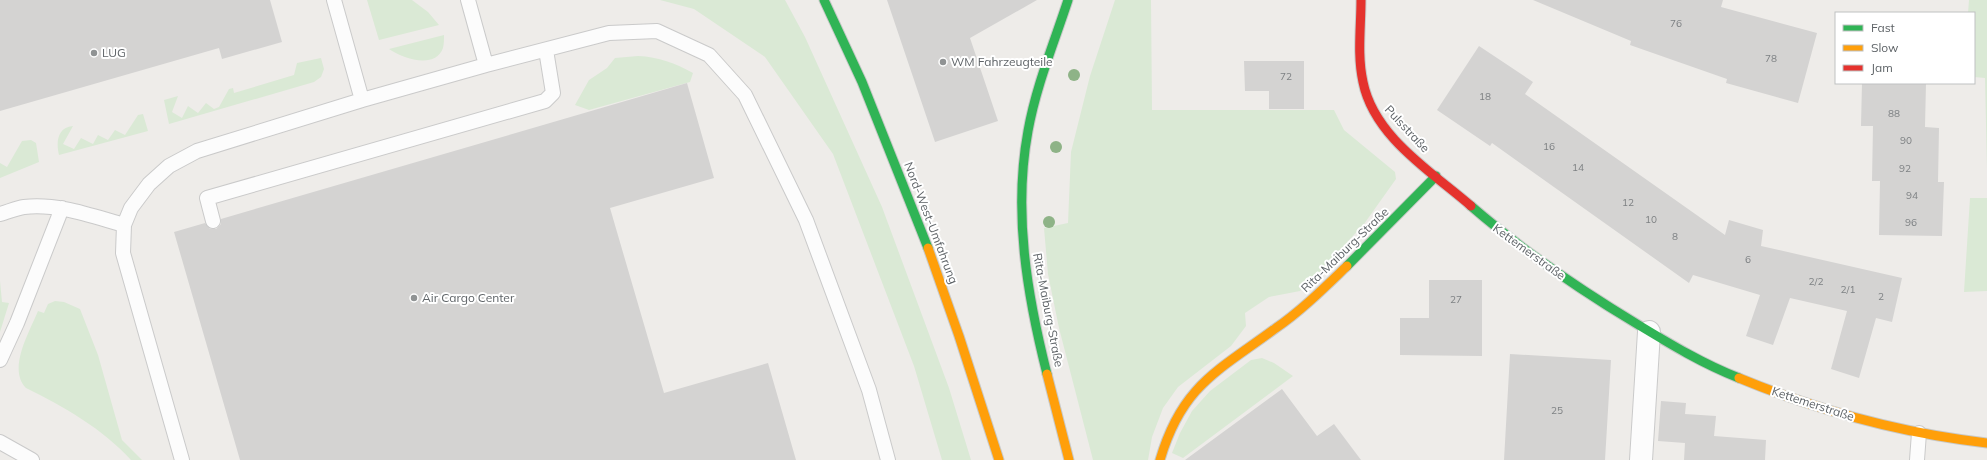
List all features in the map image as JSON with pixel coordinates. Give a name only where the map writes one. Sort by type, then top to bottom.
[{"type":"street","name":"Nord-West-Umfahrung","points":[[824,0],[869,100],[907,191],[945,291],[999,460]]},
{"type":"street","name":"Rita-Maiburg-Straße","points":[[1068,0],[1031,120],[1026,147],[1022,188],[1025,266],[1038,337],[1069,460]]},
{"type":"street","name":"Pulsstraße","points":[[1361,0],[1361,61],[1363,87],[1371,107],[1385,127],[1436,176]]},
{"type":"street","name":"Rita-Maiburg-Straße","points":[[1160,460],[1163,449],[1182,407],[1210,375],[1296,313],[1338,274],[1436,176]]},
{"type":"street","name":"Kettemerstraße","points":[[1436,176],[1497,230],[1546,266],[1649,332],[1733,376],[1780,394],[1865,420],[1919,433],[1987,443]]},
{"type":"street","points":[[1641,460],[1649,332]]},
{"type":"lane","points":[[334,0],[362,100]]},
{"type":"lane","points":[[468,0],[486,65]]},
{"type":"lane","points":[[182,460],[123,253],[124,224],[131,208],[149,184],[169,166],[197,151],[362,100],[486,65],[609,33],[657,31],[710,55],[745,95],[806,220],[869,390],[888,460]]},
{"type":"lane","points":[[213,221],[207,198],[545,101],[553,93],[546,50]]},
{"type":"lane","points":[[0,214],[23,207],[62,208],[124,224]]},
{"type":"lane","points":[[0,360],[17,323],[62,208]]},
{"type":"lane","points":[[1917,460],[1919,433]]},
{"type":"lane","points":[[0,442],[32,460]]},
{"type":"green space","points":[[367,0],[412,0],[428,12],[439,25],[379,40]]},
{"type":"green space","points":[[660,0],[785,0],[805,37],[882,207],[949,388],[971,460],[942,460],[914,366],[833,154],[765,57],[694,9]]},
{"type":"green space","points":[[1115,0],[1151,0],[1152,110],[1334,110],[1344,130],[1395,172],[1396,179],[1364,224],[1313,279],[1300,291],[1269,297],[1245,313],[1246,326],[1231,346],[1178,387],[1163,408],[1152,437],[1148,460],[1093,460],[1059,328],[1048,274],[1044,228],[1068,223],[1071,152],[1090,76]]},
{"type":"green space","points":[[1969,0],[1987,0],[1987,169],[1985,78],[1975,77],[1975,12],[1968,12]]},
{"type":"green space","points":[[444,35],[443,48],[439,55],[433,59],[418,60],[402,56],[389,49]]},
{"type":"green space","points":[[638,56],[660,59],[686,69],[693,73],[690,82],[589,110],[575,105],[589,80],[607,68],[615,58]]},
{"type":"green space","points":[[321,58],[324,69],[321,77],[314,82],[169,124],[164,100],[178,96],[172,112],[182,118],[188,106],[198,113],[206,103],[214,109],[219,107],[229,89],[233,88],[234,93],[294,75],[297,63]]},
{"type":"green space","points":[[143,114],[148,131],[59,155],[59,136],[64,129],[68,127],[73,126],[63,144],[74,149],[81,138],[93,144],[98,135],[108,140],[115,130],[125,135],[138,115]]},
{"type":"green space","points":[[31,140],[36,143],[39,162],[0,178],[0,163],[7,167],[22,141]]},
{"type":"green space","points":[[1970,198],[1987,198],[1987,291],[1964,292]]},
{"type":"green space","points":[[0,281],[2,302],[9,303],[0,332]]},
{"type":"green space","points":[[55,301],[64,302],[80,309],[98,355],[122,440],[142,460],[131,460],[95,428],[54,402],[26,388],[21,380],[19,361],[30,329],[38,311],[44,313],[48,304]]},
{"type":"green space","points":[[1262,358],[1274,363],[1293,376],[1183,458],[1172,453],[1180,433],[1192,411],[1210,391],[1251,360]]},
{"type":"building","name":"LUG","points":[[0,0],[270,0],[282,42],[222,59],[219,48],[0,111]]},
{"type":"building","name":"WM Fahrzeugteile","points":[[887,0],[1037,0],[970,38],[998,121],[935,142]]},
{"type":"building","points":[[1533,0],[1723,0],[1721,7],[1817,33],[1798,103],[1726,83],[1727,79],[1630,45],[1631,41]]},
{"type":"building","points":[[1479,46],[1533,82],[1525,94],[1725,235],[1729,220],[1763,230],[1761,246],[1902,278],[1892,322],[1876,318],[1859,378],[1831,369],[1847,311],[1790,298],[1773,345],[1746,336],[1760,295],[1693,275],[1689,283],[1492,143],[1490,146],[1437,110]]},
{"type":"building","points":[[1244,61],[1304,61],[1304,109],[1269,109],[1269,91],[1245,91]]},
{"type":"building","name":"Air Cargo Center","points":[[687,83],[714,178],[610,208],[664,393],[768,363],[796,460],[240,460],[174,232],[205,223],[210,229],[216,229],[221,224],[221,219]]},
{"type":"building","points":[[1862,84],[1926,84],[1925,127],[1939,128],[1938,182],[1944,182],[1942,236],[1879,235],[1880,181],[1872,181],[1873,126],[1861,126]]},
{"type":"building","points":[[1429,280],[1482,280],[1482,356],[1400,355],[1400,318],[1429,318]]},
{"type":"building","points":[[1510,354],[1611,360],[1605,460],[1504,460]]},
{"type":"building","points":[[1282,389],[1317,436],[1334,424],[1361,460],[1185,460]]},
{"type":"building","points":[[1661,401],[1686,403],[1685,414],[1716,416],[1714,436],[1766,440],[1765,460],[1684,460],[1685,443],[1658,441]]},
{"type":"traffic: fast","points":[[824,0],[862,82],[928,248]]},
{"type":"traffic: fast","points":[[1047,374],[1033,314],[1028,284],[1022,223],[1022,192],[1024,161],[1031,114],[1040,81],[1068,0]]},
{"type":"traffic: fast","points":[[1347,266],[1436,176]]},
{"type":"traffic: fast","points":[[1471,206],[1531,254],[1594,297],[1687,353],[1739,378]]},
{"type":"traffic: slow","points":[[928,248],[959,336],[999,460]]},
{"type":"traffic: slow","points":[[1160,460],[1169,435],[1179,414],[1204,382],[1236,356],[1295,314],[1347,266]]},
{"type":"traffic: slow","points":[[1047,374],[1069,460]]},
{"type":"traffic: slow","points":[[1739,378],[1799,401],[1861,419],[1923,433],[1987,443]]},
{"type":"traffic: jam","points":[[1361,0],[1360,62],[1363,82],[1369,102],[1379,120],[1406,152],[1471,206]]},
{"type":"place","name":"LUG","points":[[94,53]]},
{"type":"place","name":"WM Fahrzeugteile","points":[[943,62]]},
{"type":"place","name":"Air Cargo Center","points":[[414,298]]}]
